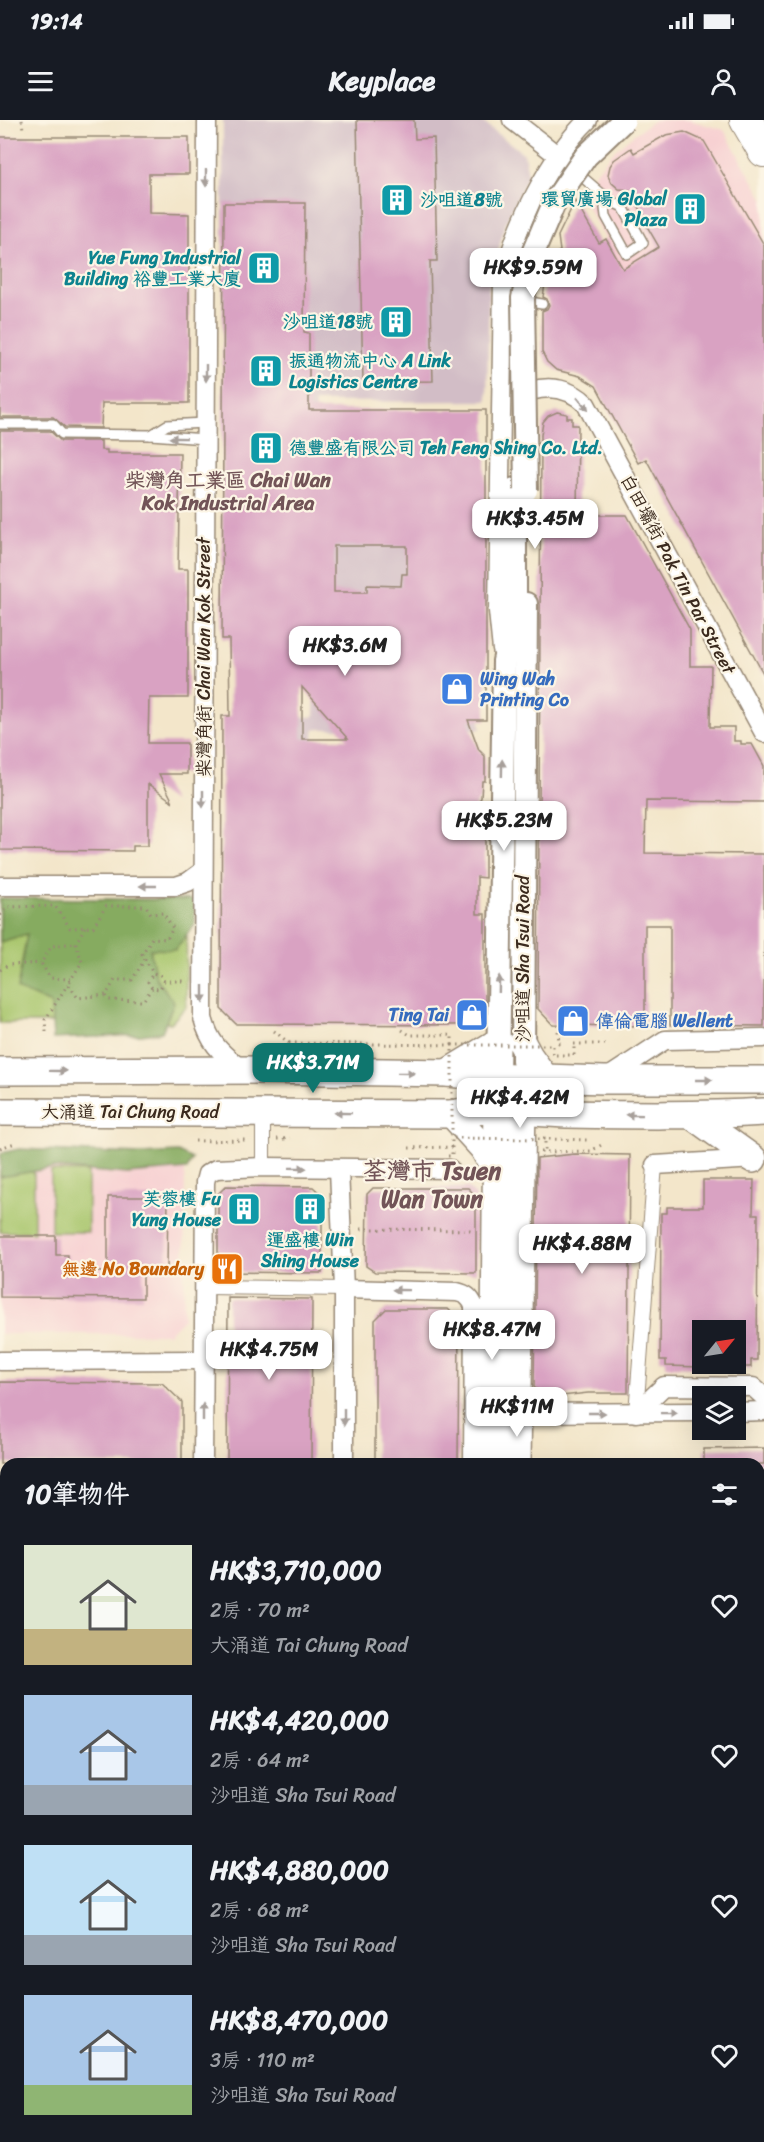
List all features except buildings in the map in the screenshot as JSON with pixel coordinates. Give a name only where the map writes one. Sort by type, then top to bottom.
[{"type":"highway","points":[[746,120],[764,151]]},
{"type":"main road","points":[[447,1073],[510,1043],[529,1056],[522,1077]]},
{"type":"main road","points":[[0,1071],[242,1070],[447,1073],[604,1080],[764,1080]]},
{"type":"main road","name":"沙咀道 Sha Tsui Road","points":[[516,1458],[506,1413],[500,1155],[509,1111],[522,1077]]},
{"type":"main road","name":"大涌道 Tai Chung Road","points":[[0,1112],[263,1113],[452,1126],[471,1110],[693,1116],[764,1112]]},
{"type":"main road","points":[[693,1116],[750,1154]]},
{"type":"main road","points":[[452,1126],[500,1155]]},
{"type":"main road","name":"沙咀道 Sha Tsui Road","points":[[495,1458],[506,1413]]},
{"type":"street","name":"柴灣角街 Chai Wan Kok Street","points":[[207,120],[203,1018],[207,1033],[215,1047],[242,1070]]},
{"type":"street","points":[[512,120],[557,155]]},
{"type":"street","name":"沙咀道 Sha Tsui Road","points":[[522,1077],[510,1043],[504,661],[498,611],[504,407],[501,297],[508,258],[514,240],[557,155],[588,120]]},
{"type":"street","points":[[520,490],[513,296],[522,253],[546,195],[577,148],[605,120]]},
{"type":"street","points":[[520,490],[523,298],[533,253],[555,201],[586,156],[624,120]]},
{"type":"street","name":"白田壩街 Pak Tin Par Street","points":[[531,391],[545,388],[560,389],[571,393],[585,404],[764,733]]},
{"type":"street","name":"沙咀道 Sha Tsui Road","points":[[510,1043],[520,611],[520,490]]},
{"type":"street","name":"沙咀道 Sha Tsui Road","points":[[504,661],[520,611]]},
{"type":"street","points":[[0,886],[176,886],[188,882],[203,871]]},
{"type":"street","points":[[604,1080],[665,1040],[764,1038]]},
{"type":"street","points":[[263,1113],[264,1167]]},
{"type":"street","points":[[636,1413],[655,1165],[750,1154]]},
{"type":"street","points":[[203,1458],[204,1182],[207,1174],[216,1169],[264,1167],[339,1169],[449,1162]]},
{"type":"street","points":[[339,1169],[344,1289],[344,1458]]},
{"type":"street","points":[[204,1287],[457,1292],[468,1296],[474,1306],[473,1458]]},
{"type":"street","points":[[0,1361],[203,1360]]},
{"type":"street","points":[[636,1413],[664,1386],[753,1388],[764,1397]]},
{"type":"street","points":[[746,1412],[764,1411]]},
{"type":"street","points":[[506,1413],[692,1412]]},
{"type":"lane","points":[[557,155],[610,201],[623,207],[644,243],[627,254],[606,216],[605,208],[610,201]]},
{"type":"lane","points":[[501,297],[542,304]]},
{"type":"lane","points":[[0,424],[52,424],[62,435],[151,435],[205,431]]},
{"type":"lane","points":[[151,435],[167,425],[205,431]]},
{"type":"path","points":[[22,120],[23,130]]},
{"type":"path","points":[[0,927],[0,916],[7,907],[55,906],[70,928],[93,927],[106,906],[146,906],[151,914],[163,913],[173,928],[167,939],[152,938],[142,954],[153,973],[160,975],[164,981]]},
{"type":"path","points":[[46,1032],[45,1020],[82,962],[76,943],[85,927]]},
{"type":"path","points":[[41,963],[52,946],[76,943]]},
{"type":"path","points":[[106,995],[115,980],[132,980],[145,959]]},
{"type":"path","points":[[0,970],[8,965],[41,963]]},
{"type":"path","points":[[41,963],[50,978],[71,979]]},
{"type":"path","points":[[153,973],[148,982],[152,988],[160,989],[164,981]]},
{"type":"path","points":[[164,981],[191,981]]},
{"type":"path","points":[[68,984],[78,998],[106,995]]},
{"type":"path","points":[[106,995],[108,1000],[143,1000],[152,988]]},
{"type":"path","points":[[402,1030],[410,1035],[452,1035],[452,1155],[449,1162]]},
{"type":"path","points":[[274,1031],[289,1043],[452,1045],[564,1043],[559,1043],[558,1031]]},
{"type":"path","points":[[553,1044],[554,1055],[574,1055],[574,1044],[605,1044]]},
{"type":"path","points":[[452,1126],[590,1140]]},
{"type":"path","points":[[284,1138],[284,1144]]},
{"type":"path","points":[[195,1141],[263,1143],[291,1138]]},
{"type":"path","points":[[0,1148],[15,1143]]},
{"type":"path","points":[[409,1148],[452,1147]]},
{"type":"path","points":[[361,1229],[479,1230]]},
{"type":"shaded area","points":[[223,120],[480,120],[524,154],[528,175],[505,224],[489,286],[487,401],[314,402],[315,410],[486,410],[486,720],[480,720],[481,729],[314,729],[314,822],[485,822],[485,878],[477,878],[477,914],[485,914],[485,1010],[469,1025],[236,1024],[221,1009],[222,716],[314,717],[315,640],[222,639]]},
{"type":"shaded area","points":[[655,120],[689,120],[724,130],[764,200],[764,293],[668,346],[579,193],[612,153]]},
{"type":"shaded area","points":[[0,1167],[185,1168],[184,1318],[168,1334],[0,1334]]},
{"type":"green space","points":[[0,898],[194,900],[195,924],[175,950],[150,949],[156,978],[174,1002],[162,1032],[53,1039],[51,1004],[17,989],[27,934],[0,942]]},
{"type":"green space","points":[[0,899],[187,899],[186,1007],[171,1023],[0,1023]]},
{"type":"green space","points":[[19,1149],[141,1154],[178,1152],[192,1159],[187,1169],[127,1174],[53,1168],[0,1177],[1,1153]]},
{"type":"green space","points":[[51,1171],[88,1172],[88,1232],[51,1232]]},
{"type":"green space","points":[[0,1172],[34,1172],[34,1232],[0,1232]]},
{"type":"pier","points":[[509,1042],[764,1049],[764,1132],[0,1134],[0,1051]]},
{"type":"place","name":"沙咀道8號","points":[[397,200]]},
{"type":"place","name":"環貿廣場 Global Plaza","points":[[690,209]]},
{"type":"place","name":"Yue Fung Industrial Building 裕豐工業大廈","points":[[264,268]]},
{"type":"place","name":"沙咀道18號","points":[[396,322]]},
{"type":"place","name":"振通物流中心 A Link Logistics Centre","points":[[266,371]]},
{"type":"place","name":"德豐盛有限公司 Teh Feng Shing Co. Ltd.","points":[[266,448]]},
{"type":"place","name":"Wing Wah Printing Co","points":[[457,689]]},
{"type":"place","name":"Ting Tai","points":[[472,1015]]},
{"type":"place","name":"偉倫電腦 Wellent","points":[[573,1021]]},
{"type":"place","name":"芙蓉樓 Fu Yung House","points":[[244,1209]]},
{"type":"place","name":"運盛樓 Win Shing House","points":[[310,1209]]},
{"type":"place","name":"無邊 No Boundary","points":[[227,1269]]},
{"type":"district","name":"柴灣角工業區 Chai Wan Kok Industrial Area","points":[[228,492]]},
{"type":"district","name":"荃灣市 Tsuen Wan Town","points":[[432,1185]]}]
